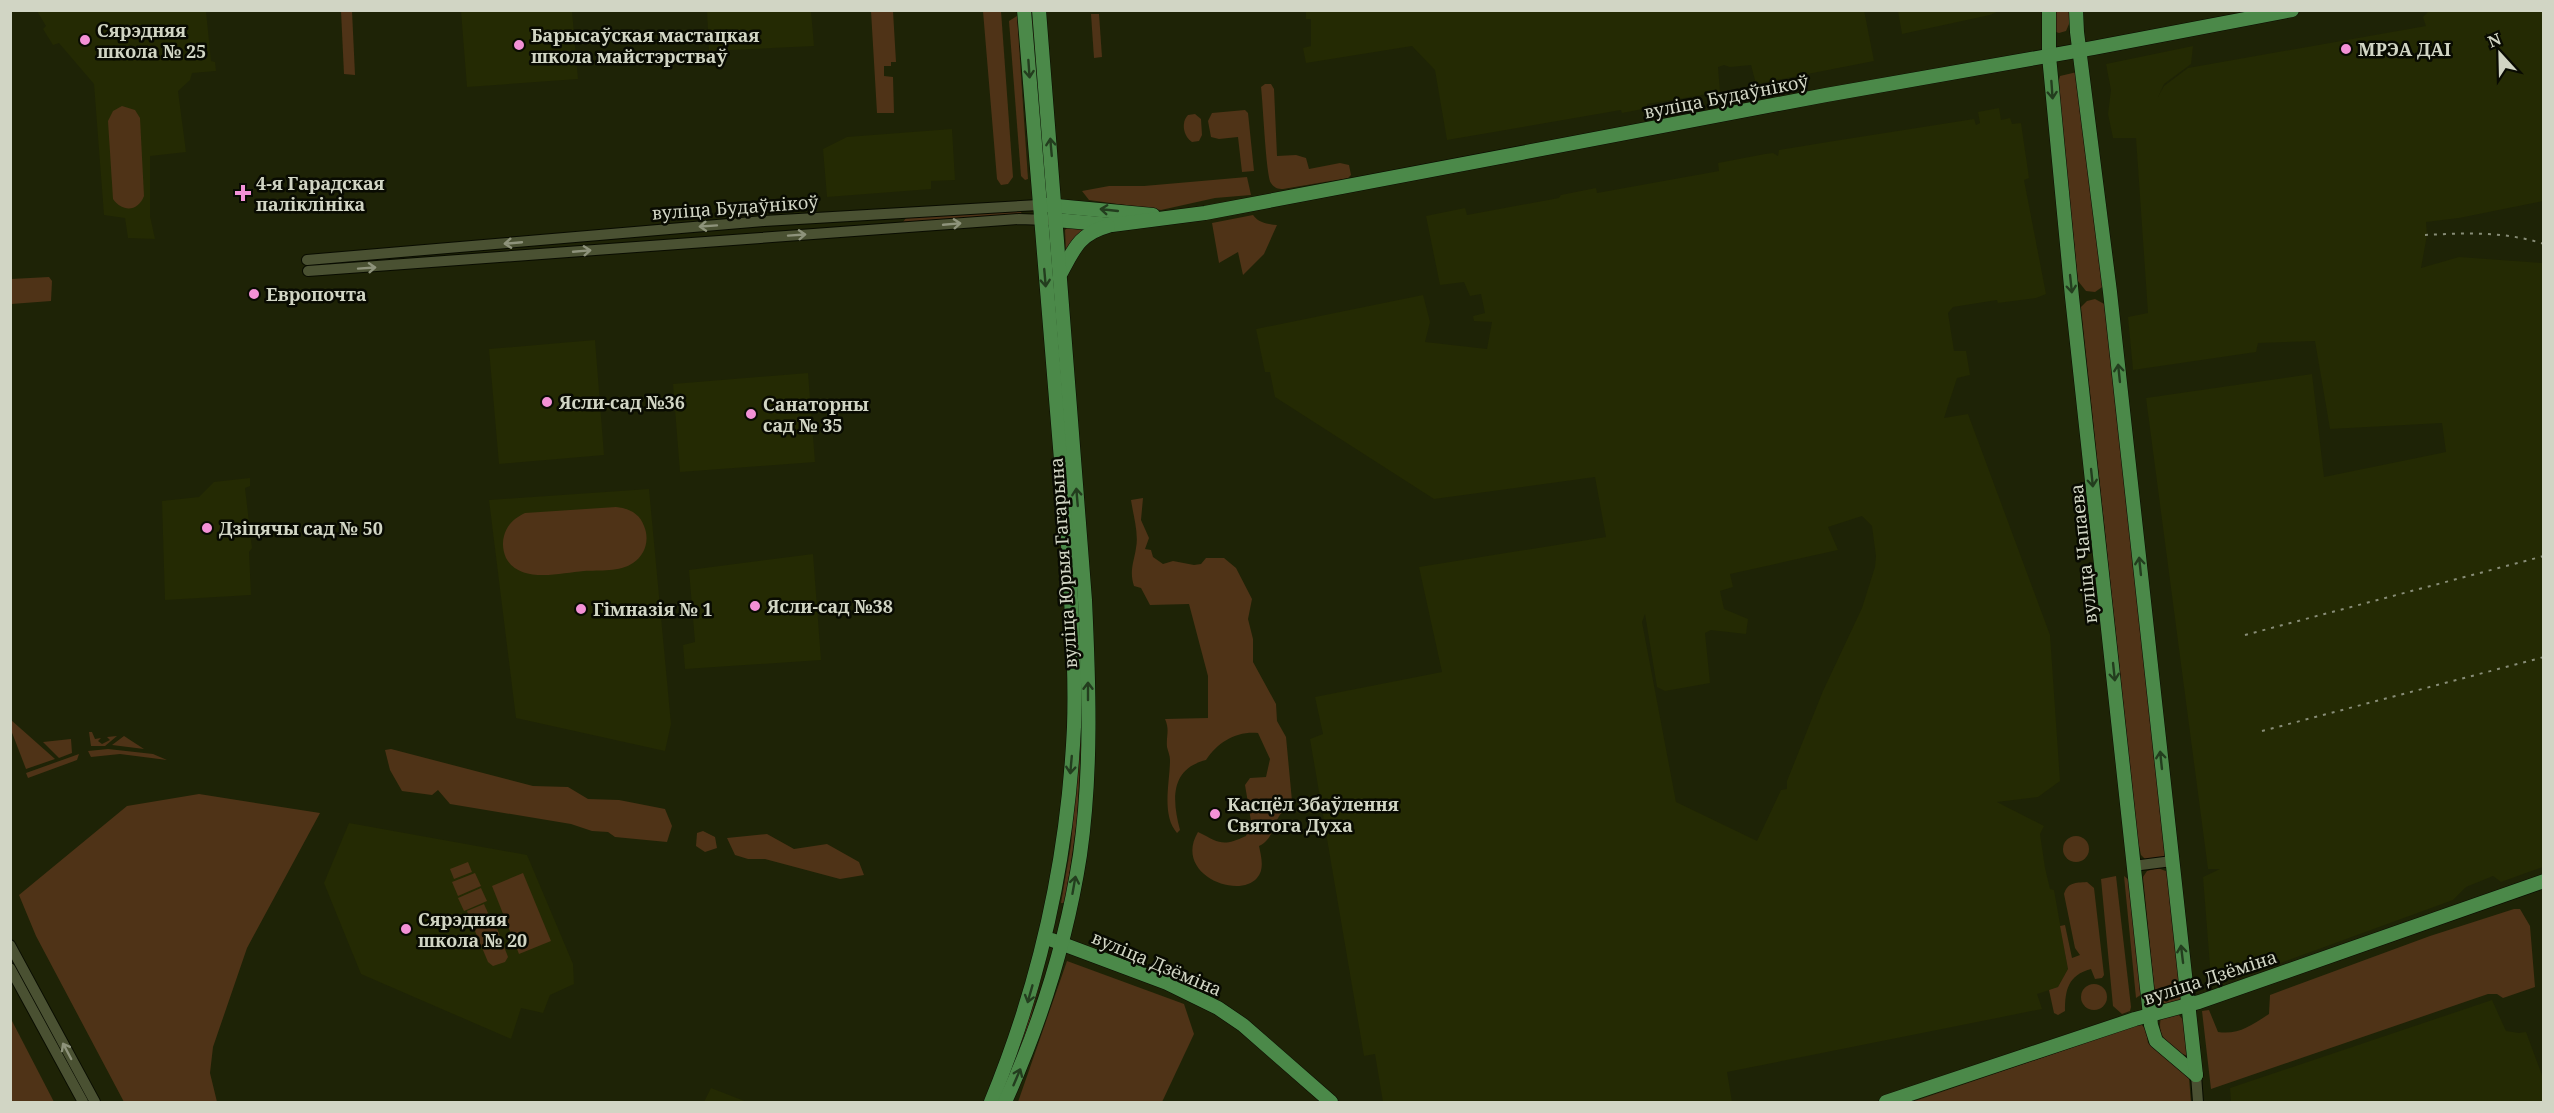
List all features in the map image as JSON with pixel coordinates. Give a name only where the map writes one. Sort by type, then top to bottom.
[{"type":"main road","name":"вуліца Юрыя Гагарына","points":[[992,1102],[1026,1008],[1054,896],[1066,818],[1073,732],[1074,674],[1068,545],[1024,10]]},
{"type":"main road","name":"вуліца Юрыя Гагарына","points":[[1005,1102],[1027,1050],[1061,942],[1074,890],[1087,779],[1088,683],[1083,569],[1039,10]]},
{"type":"main road","name":"вуліца Чапаева","points":[[2049,10],[2049,56],[2150,1015],[2156,1041],[2196,1075]]},
{"type":"main road","points":[[2076,10],[2079,50],[2110,292],[2196,1075]]},
{"type":"main road","name":"вуліца Будаўнікоў","points":[[1056,220],[1112,225],[1205,213],[1826,95],[2292,10]]},
{"type":"main road","name":"вуліца Будаўнікоў","points":[[1039,212],[1055,205],[1167,218]]},
{"type":"main road","points":[[1060,275],[1078,241],[1097,229],[1112,225]]},
{"type":"main road","name":"вуліца Дзёміна","points":[[1886,1102],[2188,1004],[2544,881]]},
{"type":"main road","name":"вуліца Дзёміна","points":[[1045,937],[1167,983],[1218,1008],[1243,1025],[1331,1102]]},
{"type":"street","name":"вуліца Будаўнікоў","points":[[1039,212],[882,229],[558,254],[308,265],[557,239],[764,222],[879,216],[1039,212],[1056,220]]},
{"type":"street","points":[[879,216],[882,229]]},
{"type":"street","points":[[764,222],[766,237]]},
{"type":"street","points":[[557,239],[558,254]]},
{"type":"street","points":[[2133,866],[2172,861]]},
{"type":"street","points":[[10,945],[94,1102]]},
{"type":"street","points":[[10,968],[83,1102]]},
{"type":"street","points":[[2196,1075],[2198,1102]]},
{"type":"shaded area","points":[[1864,10],[1874,61],[1756,84],[1751,65],[1730,67],[1724,65],[1718,67],[1720,92],[1647,104],[1648,108],[1622,113],[1621,110],[1447,140],[1435,70],[1412,46],[1306,63],[1303,48],[1311,46],[1311,19],[1306,19],[1306,11]]},
{"type":"shaded area","points":[[1898,10],[1999,11],[1990,15],[1902,34]]},
{"type":"shaded area","points":[[2447,10],[2543,11],[2543,201],[2459,218],[2426,222],[2427,235],[2421,268],[2459,257],[2543,263],[2543,867],[2501,882],[2493,876],[2466,887],[2453,900],[2242,977],[2238,967],[2211,979],[2203,877],[2220,869],[2208,869],[2146,398],[2312,374],[2324,477],[2446,452],[2442,423],[2330,429],[2315,341],[2258,343],[2256,352],[2133,370],[2128,317],[2148,313],[2136,138],[2113,138],[2108,114],[2111,90],[2106,64],[2193,46],[2191,64],[2164,84],[2158,97],[2164,86],[2188,68],[2426,26],[2423,17],[2428,12]]},
{"type":"shaded area","points":[[37,11],[206,11],[211,61],[215,62],[216,71],[192,73],[190,80],[178,91],[186,152],[150,156],[150,216],[155,239],[128,238],[125,218],[104,215],[94,84],[59,43],[53,45],[43,29],[46,26]]},
{"type":"shaded area","points":[[341,11],[352,11],[355,75],[344,74]]},
{"type":"shaded area","name":"Барысаўская мастацкая школа майстэрстваў","points":[[461,11],[572,11],[578,79],[467,87]]},
{"type":"shaded area","points":[[707,11],[811,11],[814,46],[709,51]]},
{"type":"shaded area","points":[[871,11],[893,11],[896,62],[891,62],[891,66],[884,66],[884,76],[893,77],[894,113],[877,113]]},
{"type":"shaded area","points":[[983,11],[1001,11],[1013,177],[1008,184],[1001,185],[997,179]]},
{"type":"shaded area","points":[[1030,11],[1034,11],[1049,182],[1045,182]]},
{"type":"shaded area","points":[[2052,11],[2069,11],[2069,24],[2066,31],[2059,33],[2053,31]]},
{"type":"shaded area","points":[[1091,14],[1099,14],[1102,57],[1094,58]]},
{"type":"shaded area","points":[[1017,16],[1028,179],[1025,180],[1021,176],[1009,21]]},
{"type":"shaded area","points":[[2077,72],[2105,285],[2095,292],[2086,291],[2078,281],[2058,83],[2060,76]]},
{"type":"shaded area","points":[[1271,84],[1274,89],[1277,156],[1296,155],[1306,158],[1309,169],[1340,163],[1349,165],[1351,175],[1348,178],[1283,189],[1272,185],[1269,177],[1261,87]]},
{"type":"shaded area","points":[[122,106],[135,110],[140,118],[144,196],[138,205],[130,208],[121,206],[113,199],[108,121],[113,111]]},
{"type":"shaded area","points":[[1999,108],[2001,120],[2010,118],[2012,124],[2021,123],[2029,178],[2024,180],[2046,294],[2036,298],[1998,303],[1997,300],[1953,307],[1948,313],[1954,351],[1966,351],[1970,375],[1957,378],[1944,418],[1968,414],[2050,635],[2060,781],[2038,797],[1997,802],[2044,826],[2040,834],[2045,868],[2050,889],[2054,890],[2068,969],[2058,987],[2037,994],[2042,1009],[1727,1072],[1732,1102],[1383,1102],[1375,1054],[1364,1056],[1310,739],[1323,734],[1315,697],[1442,672],[1419,567],[1606,537],[1595,477],[1434,499],[1275,397],[1270,372],[1265,372],[1256,329],[1423,295],[1430,322],[1425,342],[1487,349],[1492,322],[1474,321],[1473,316],[1485,313],[1481,294],[1470,296],[1464,282],[1440,285],[1426,216],[1465,208],[1467,215],[1559,198],[1561,195],[1596,188],[1597,193],[1719,171],[1718,163],[1773,153],[1778,156],[1779,150],[1974,119],[1976,125],[1980,123],[1978,112]],"holes":[[[1862,516],[1872,526],[1876,556],[1875,567],[1862,608],[1823,691],[1787,781],[1787,789],[1781,790],[1757,841],[1676,802],[1642,622],[1645,614],[1657,687],[1665,691],[1710,683],[1705,633],[1711,630],[1746,634],[1748,619],[1724,609],[1720,591],[1733,587],[1730,574],[1838,550],[1828,527]]]},
{"type":"shaded area","points":[[1245,110],[1248,113],[1254,171],[1242,172],[1238,137],[1219,139],[1211,137],[1208,121],[1212,113]]},
{"type":"shaded area","points":[[1195,114],[1201,119],[1202,135],[1199,141],[1192,142],[1185,133],[1184,125],[1188,115]]},
{"type":"shaded area","points":[[952,129],[955,180],[931,181],[931,189],[827,197],[823,149],[847,137]]},
{"type":"shaded area","points":[[1247,177],[1251,195],[1215,198],[1161,210],[1089,200],[1082,191],[1109,186],[1144,186]]},
{"type":"shaded area","points":[[1020,210],[1022,214],[903,222],[906,218]]},
{"type":"shaded area","points":[[1253,215],[1267,224],[1277,225],[1264,254],[1243,275],[1238,252],[1219,263],[1212,223]]},
{"type":"shaded area","points":[[1067,228],[1090,228],[1066,251],[1065,230]]},
{"type":"shaded area","points":[[1049,246],[1059,322],[1078,587],[1083,702],[1077,820],[1065,903],[1061,903],[1071,845],[1077,772]]},
{"type":"shaded area","points":[[49,277],[52,281],[51,301],[11,304],[11,279]]},
{"type":"shaded area","points":[[2095,299],[2108,306],[2167,853],[2165,857],[2147,861],[2141,855],[2138,841],[2081,307],[2087,301]]},
{"type":"shaded area","name":"Ясли-сад №36","points":[[595,340],[604,455],[499,464],[489,349]]},
{"type":"shaded area","points":[[808,373],[815,462],[680,472],[673,384]]},
{"type":"shaded area","points":[[250,478],[250,486],[245,488],[252,548],[249,552],[251,595],[165,600],[162,501],[199,497],[214,482]]},
{"type":"shaded area","name":"Гімназія № 1","points":[[649,489],[671,724],[665,751],[516,718],[489,500]]},
{"type":"shaded area","points":[[1143,498],[1141,520],[1149,538],[1145,549],[1151,550],[1153,557],[1163,564],[1173,561],[1194,565],[1201,564],[1206,558],[1224,558],[1236,568],[1252,599],[1248,619],[1253,639],[1253,662],[1276,704],[1277,721],[1286,737],[1292,801],[1282,812],[1268,839],[1259,846],[1261,871],[1257,878],[1248,884],[1236,886],[1211,879],[1201,871],[1194,860],[1193,847],[1198,832],[1221,842],[1231,842],[1246,836],[1251,821],[1245,785],[1250,778],[1266,777],[1270,759],[1258,733],[1242,734],[1228,739],[1206,760],[1194,764],[1186,771],[1176,787],[1176,808],[1180,830],[1177,833],[1169,817],[1170,760],[1165,719],[1208,718],[1208,676],[1189,604],[1150,605],[1141,588],[1134,586],[1132,571],[1137,537],[1131,500]]},
{"type":"shaded area","points":[[616,507],[630,510],[637,515],[646,531],[643,551],[637,560],[628,566],[609,570],[541,575],[521,571],[512,566],[506,558],[503,544],[505,532],[512,522],[525,513]]},
{"type":"shaded area","name":"Ясли-сад №38","points":[[813,554],[821,660],[685,669],[683,645],[695,642],[689,570]]},
{"type":"shaded area","points":[[11,720],[55,759],[26,769],[11,730]]},
{"type":"shaded area","points":[[89,732],[92,732],[95,739],[101,738],[98,741],[102,744],[110,740],[107,737],[117,736],[105,746],[91,746]]},
{"type":"shaded area","points":[[124,736],[144,749],[112,745]]},
{"type":"shaded area","points":[[71,739],[72,753],[59,758],[43,742]]},
{"type":"shaded area","points":[[108,749],[153,754],[167,760],[120,754],[91,757],[88,751]]},
{"type":"shaded area","points":[[391,749],[533,786],[568,787],[588,799],[619,800],[665,809],[672,826],[667,842],[615,837],[608,832],[592,831],[571,824],[450,804],[438,790],[432,795],[402,791],[390,770],[385,750]]},
{"type":"shaded area","points":[[79,754],[77,760],[28,778],[26,773]]},
{"type":"shaded area","points":[[199,794],[320,813],[247,948],[213,1047],[210,1073],[217,1102],[124,1102],[36,936],[19,895],[127,806]]},
{"type":"shaded area","points":[[349,823],[527,855],[573,964],[574,984],[550,995],[543,1013],[521,1008],[511,1039],[361,974],[324,883]]},
{"type":"shaded area","points":[[703,831],[715,837],[717,848],[705,852],[696,846],[697,833]]},
{"type":"shaded area","points":[[767,834],[794,849],[827,844],[859,862],[864,875],[840,879],[765,859],[748,859],[735,855],[727,838]]},
{"type":"shaded area","points":[[2076,836],[2085,840],[2089,849],[2085,858],[2076,862],[2067,858],[2063,849],[2067,840]]},
{"type":"shaded area","points":[[468,862],[472,872],[454,879],[450,869]]},
{"type":"shaded area","points":[[2158,868],[2168,872],[2182,995],[2180,1000],[2167,1004],[2158,1001],[2155,994],[2143,877],[2147,871]]},
{"type":"shaded area","points":[[475,873],[481,886],[458,896],[452,882]]},
{"type":"shaded area","points":[[523,873],[551,941],[519,954],[492,886]]},
{"type":"shaded area","points":[[2116,876],[2131,1007],[2130,1011],[2122,1014],[2113,1006],[2101,879]]},
{"type":"shaded area","points":[[2124,876],[2129,880],[2142,994],[2136,998]]},
{"type":"shaded area","points":[[2087,882],[2094,888],[2104,975],[2102,978],[2095,979],[2091,969],[2077,975],[2067,990],[2065,1011],[2058,1015],[2054,1013],[2049,990],[2058,987],[2068,969],[2060,926],[2065,925],[2072,958],[2080,955],[2075,948],[2064,894],[2070,885]]},
{"type":"shaded area","points":[[481,888],[487,901],[464,911],[458,898]]},
{"type":"shaded area","points":[[484,904],[488,913],[470,920],[467,911]]},
{"type":"shaded area","points":[[2520,909],[2530,926],[2535,987],[2503,998],[2497,994],[2488,994],[2211,1089],[2202,1011],[2209,1010],[2218,1032],[2239,1031],[2269,1014],[2270,995],[2430,936]]},
{"type":"shaded area","points":[[489,921],[495,923],[508,957],[505,962],[493,966],[488,962],[475,931],[478,926]]},
{"type":"shaded area","points":[[1067,961],[1184,1004],[1194,1034],[1162,1102],[1018,1102]]},
{"type":"shaded area","points":[[1039,975],[1042,976],[1021,1053],[1000,1102],[997,1102]]},
{"type":"shaded area","points":[[2094,984],[2103,988],[2107,997],[2103,1006],[2094,1010],[2085,1006],[2081,997],[2085,988]]},
{"type":"shaded area","points":[[2492,1000],[2506,1031],[2526,1032],[2543,1078],[2543,1102],[2231,1102],[2230,1088]]},
{"type":"shaded area","points":[[2178,1014],[2184,1021],[2188,1056],[2171,1047],[2161,1031],[2161,1018]]},
{"type":"shaded area","points":[[11,1019],[54,1102],[11,1102]]},
{"type":"shaded area","points":[[2141,1024],[2146,1030],[2148,1043],[2189,1078],[2191,1102],[1912,1102]]},
{"type":"shaded area","points":[[711,1088],[747,1102],[704,1102]]},
{"type":"railway","points":[[2425,235],[2499,235],[2544,244]]},
{"type":"railway","points":[[2245,635],[2544,556]]},
{"type":"railway","points":[[2262,731],[2544,657]]},
{"type":"place","name":"Сярэдняя школа № 25","points":[[85,40]]},
{"type":"place","name":"Барысаўская мастацкая школа майстэрстваў","points":[[519,45]]},
{"type":"place","name":"МРЭА ДАІ","points":[[2346,49]]},
{"type":"place","name":"4-я Гарадская паліклініка","points":[[243,193]]},
{"type":"place","name":"Европочта","points":[[254,294]]},
{"type":"place","name":"Ясли-сад №36","points":[[547,402]]},
{"type":"place","name":"Санаторны сад № 35","points":[[751,414]]},
{"type":"place","name":"Дзіцячы сад № 50","points":[[207,528]]},
{"type":"place","name":"Ясли-сад №38","points":[[755,606]]},
{"type":"place","name":"Гімназія № 1","points":[[581,609]]},
{"type":"place","name":"Касцёл Збаўлення Святога Духа","points":[[1215,814]]},
{"type":"place","name":"Сярэдняя школа № 20","points":[[406,929]]}]
